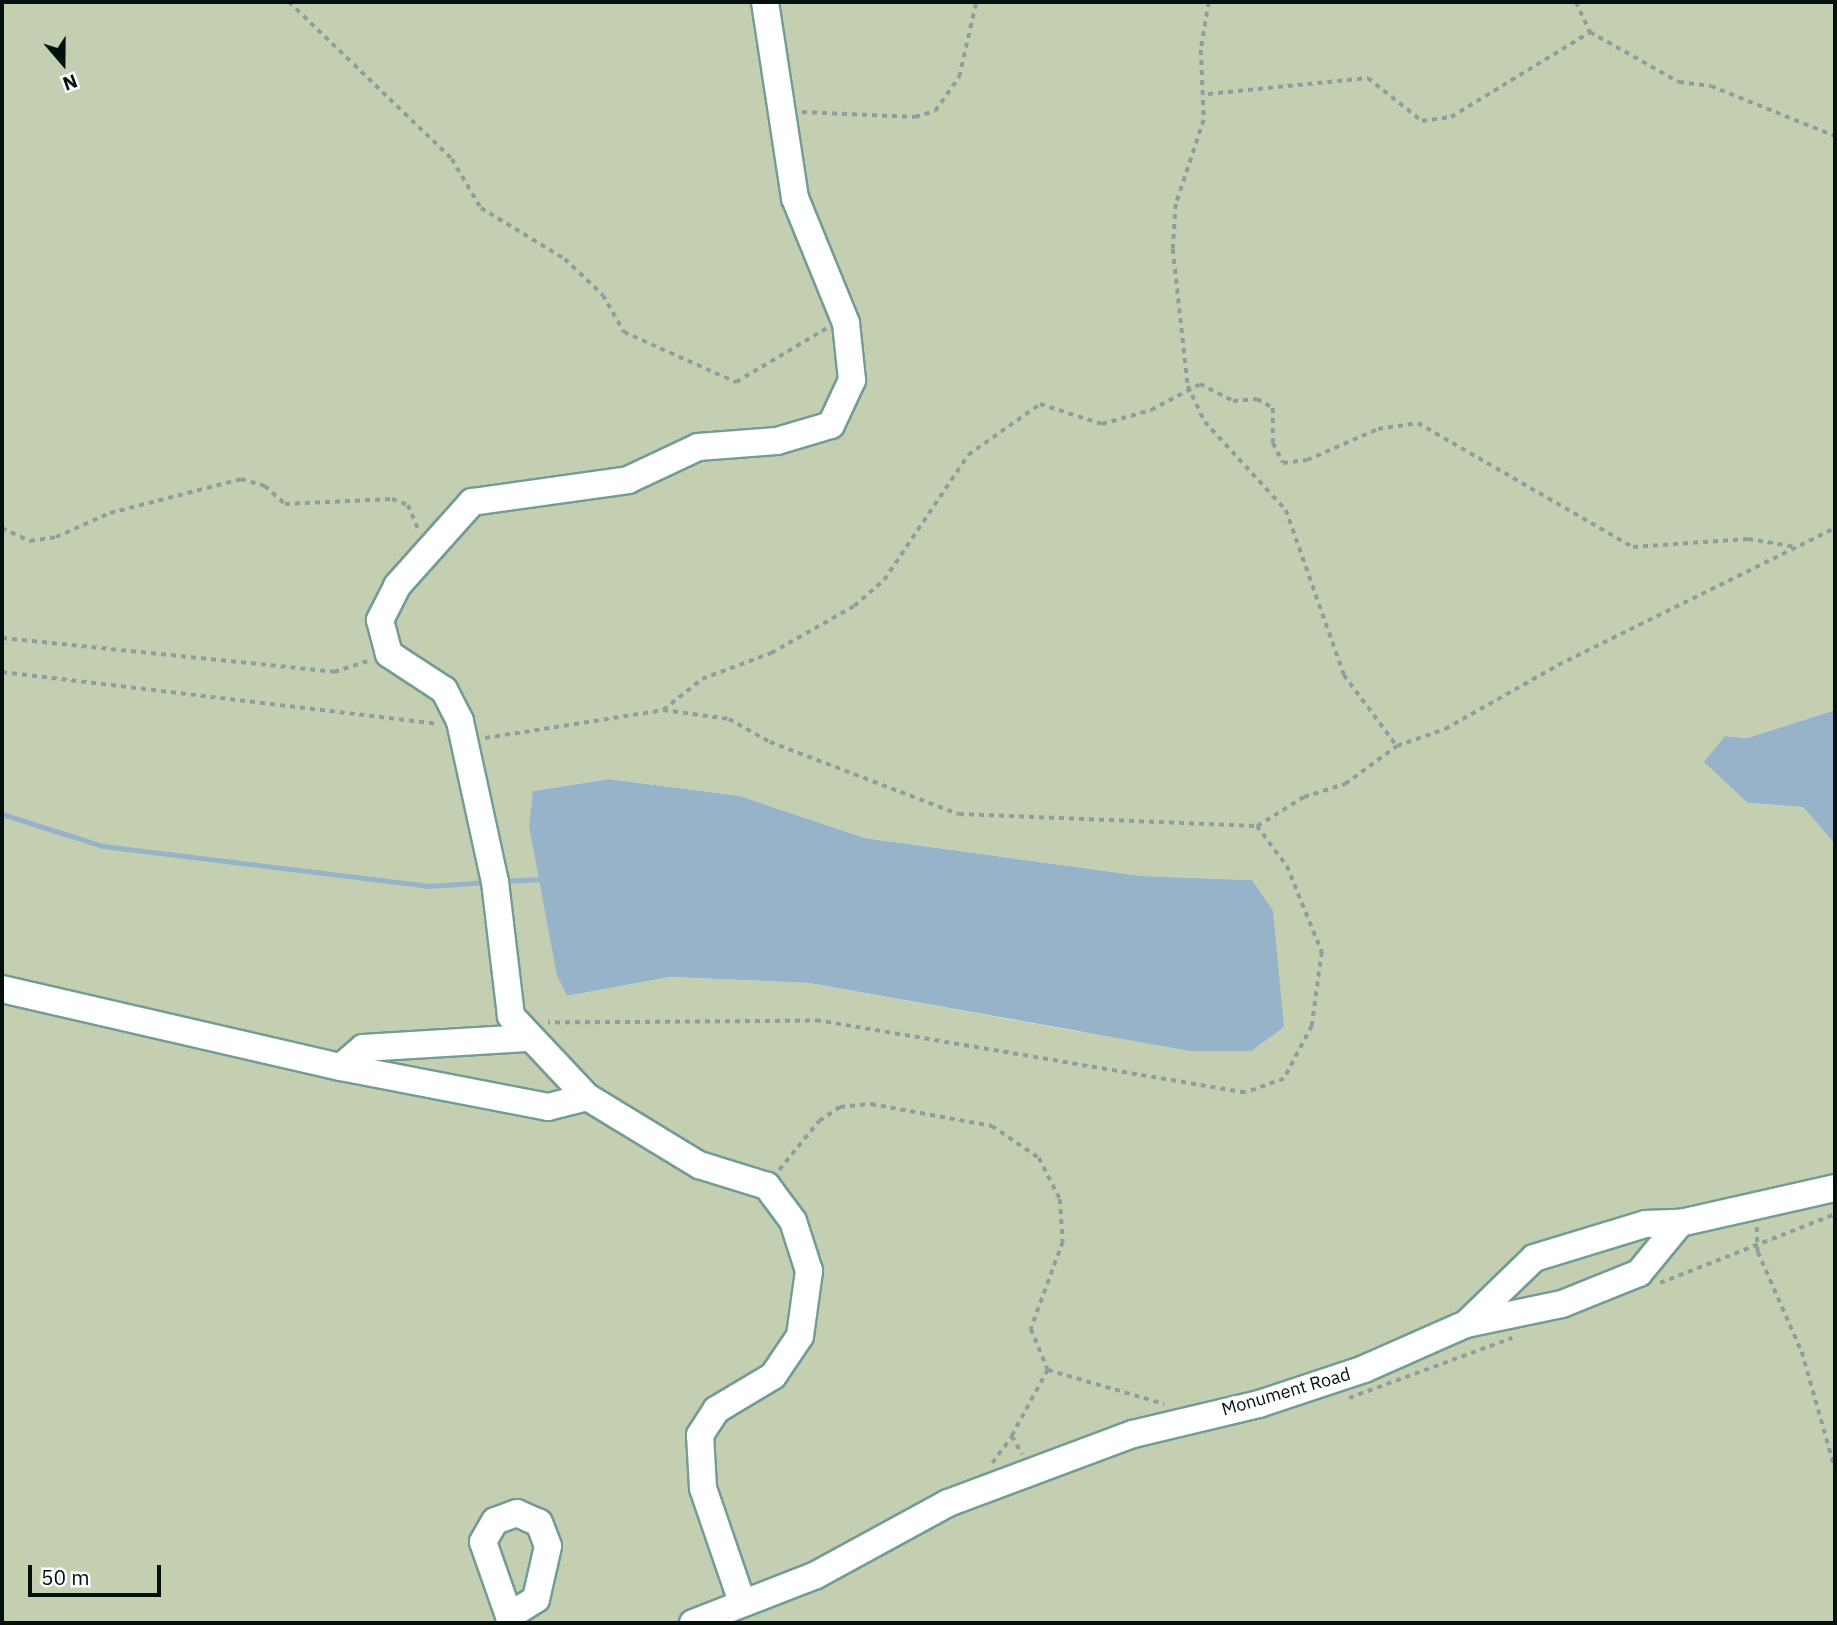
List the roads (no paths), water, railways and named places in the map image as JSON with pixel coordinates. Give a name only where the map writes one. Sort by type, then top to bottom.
[{"type":"street","points":[[742,1602],[704,1488],[700,1435],[716,1410],[773,1376],[800,1336],[809,1271],[793,1221],[767,1186],[699,1165],[587,1097],[527,1038],[511,1016],[495,882],[463,735],[444,690],[389,654],[380,620],[397,586],[472,502],[628,480],[698,447],[777,441],[831,425],[852,380],[846,323],[795,198],[779,114],[765,2]]},
{"type":"street","points":[[2,989],[341,1067],[548,1107],[587,1097]]},
{"type":"street","points":[[341,1067],[363,1048],[527,1038]]},
{"type":"street","points":[[1466,1324],[1535,1258],[1646,1224],[1680,1223],[1835,1188]]},
{"type":"street","name":"Monument Road","points":[[693,1623],[884,1544],[948,1503],[1133,1433],[1364,1369],[1466,1324],[1562,1304],[1639,1273],[1680,1223]]},
{"type":"water","points":[[1835,710],[1835,844],[1803,807],[1748,803],[1704,762],[1725,736],[1747,738]]},
{"type":"water","points":[[609,779],[740,796],[865,838],[1142,876],[1252,880],[1273,911],[1284,1027],[1251,1051],[1190,1051],[809,983],[670,977],[567,996],[557,976],[529,826],[533,791]]},
{"type":"waterway","points":[[2,814],[103,846],[428,886],[488,882]]},
{"type":"waterway","points":[[501,881],[543,879]]}]
